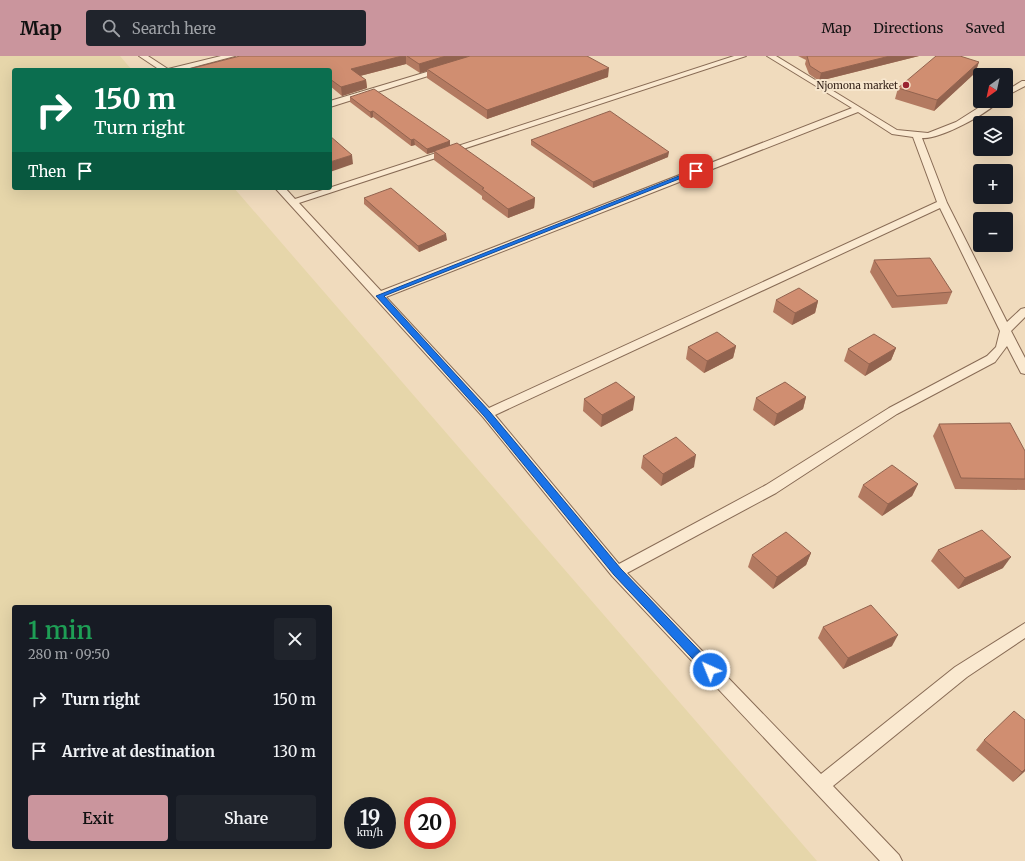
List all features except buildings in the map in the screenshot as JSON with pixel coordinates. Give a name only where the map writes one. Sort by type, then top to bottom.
[{"type":"lane","points":[[143,56],[162,68]]},
{"type":"lane","points":[[180,68],[231,56]]},
{"type":"lane","points":[[332,190],[742,56]]},
{"type":"lane","points":[[771,56],[895,132],[929,136],[959,124],[984,108]]},
{"type":"lane","points":[[332,103],[449,68]]},
{"type":"lane","points":[[1013,90],[1025,83]]},
{"type":"lane","points":[[379,296],[858,109]]},
{"type":"lane","points":[[916,134],[942,203],[1006,329],[1025,370]]},
{"type":"lane","points":[[282,190],[487,414],[617,572],[893,861]]},
{"type":"lane","points":[[294,202],[331,190]]},
{"type":"lane","points":[[487,414],[942,203]]},
{"type":"lane","points":[[617,572],[771,489],[893,411],[991,360],[1001,348],[1006,329],[1025,311]]},
{"type":"lane","points":[[821,785],[961,672],[1025,630]]},
{"type":"shaded area","points":[[0,56],[120,56],[130,68],[12,68],[12,190],[236,190],[817,861],[0,861]]},
{"type":"place","name":"Njomona market","points":[[906,85]]},
{"type":"route","points":[[696,171],[379,296],[487,414],[617,572],[710,670]]}]
